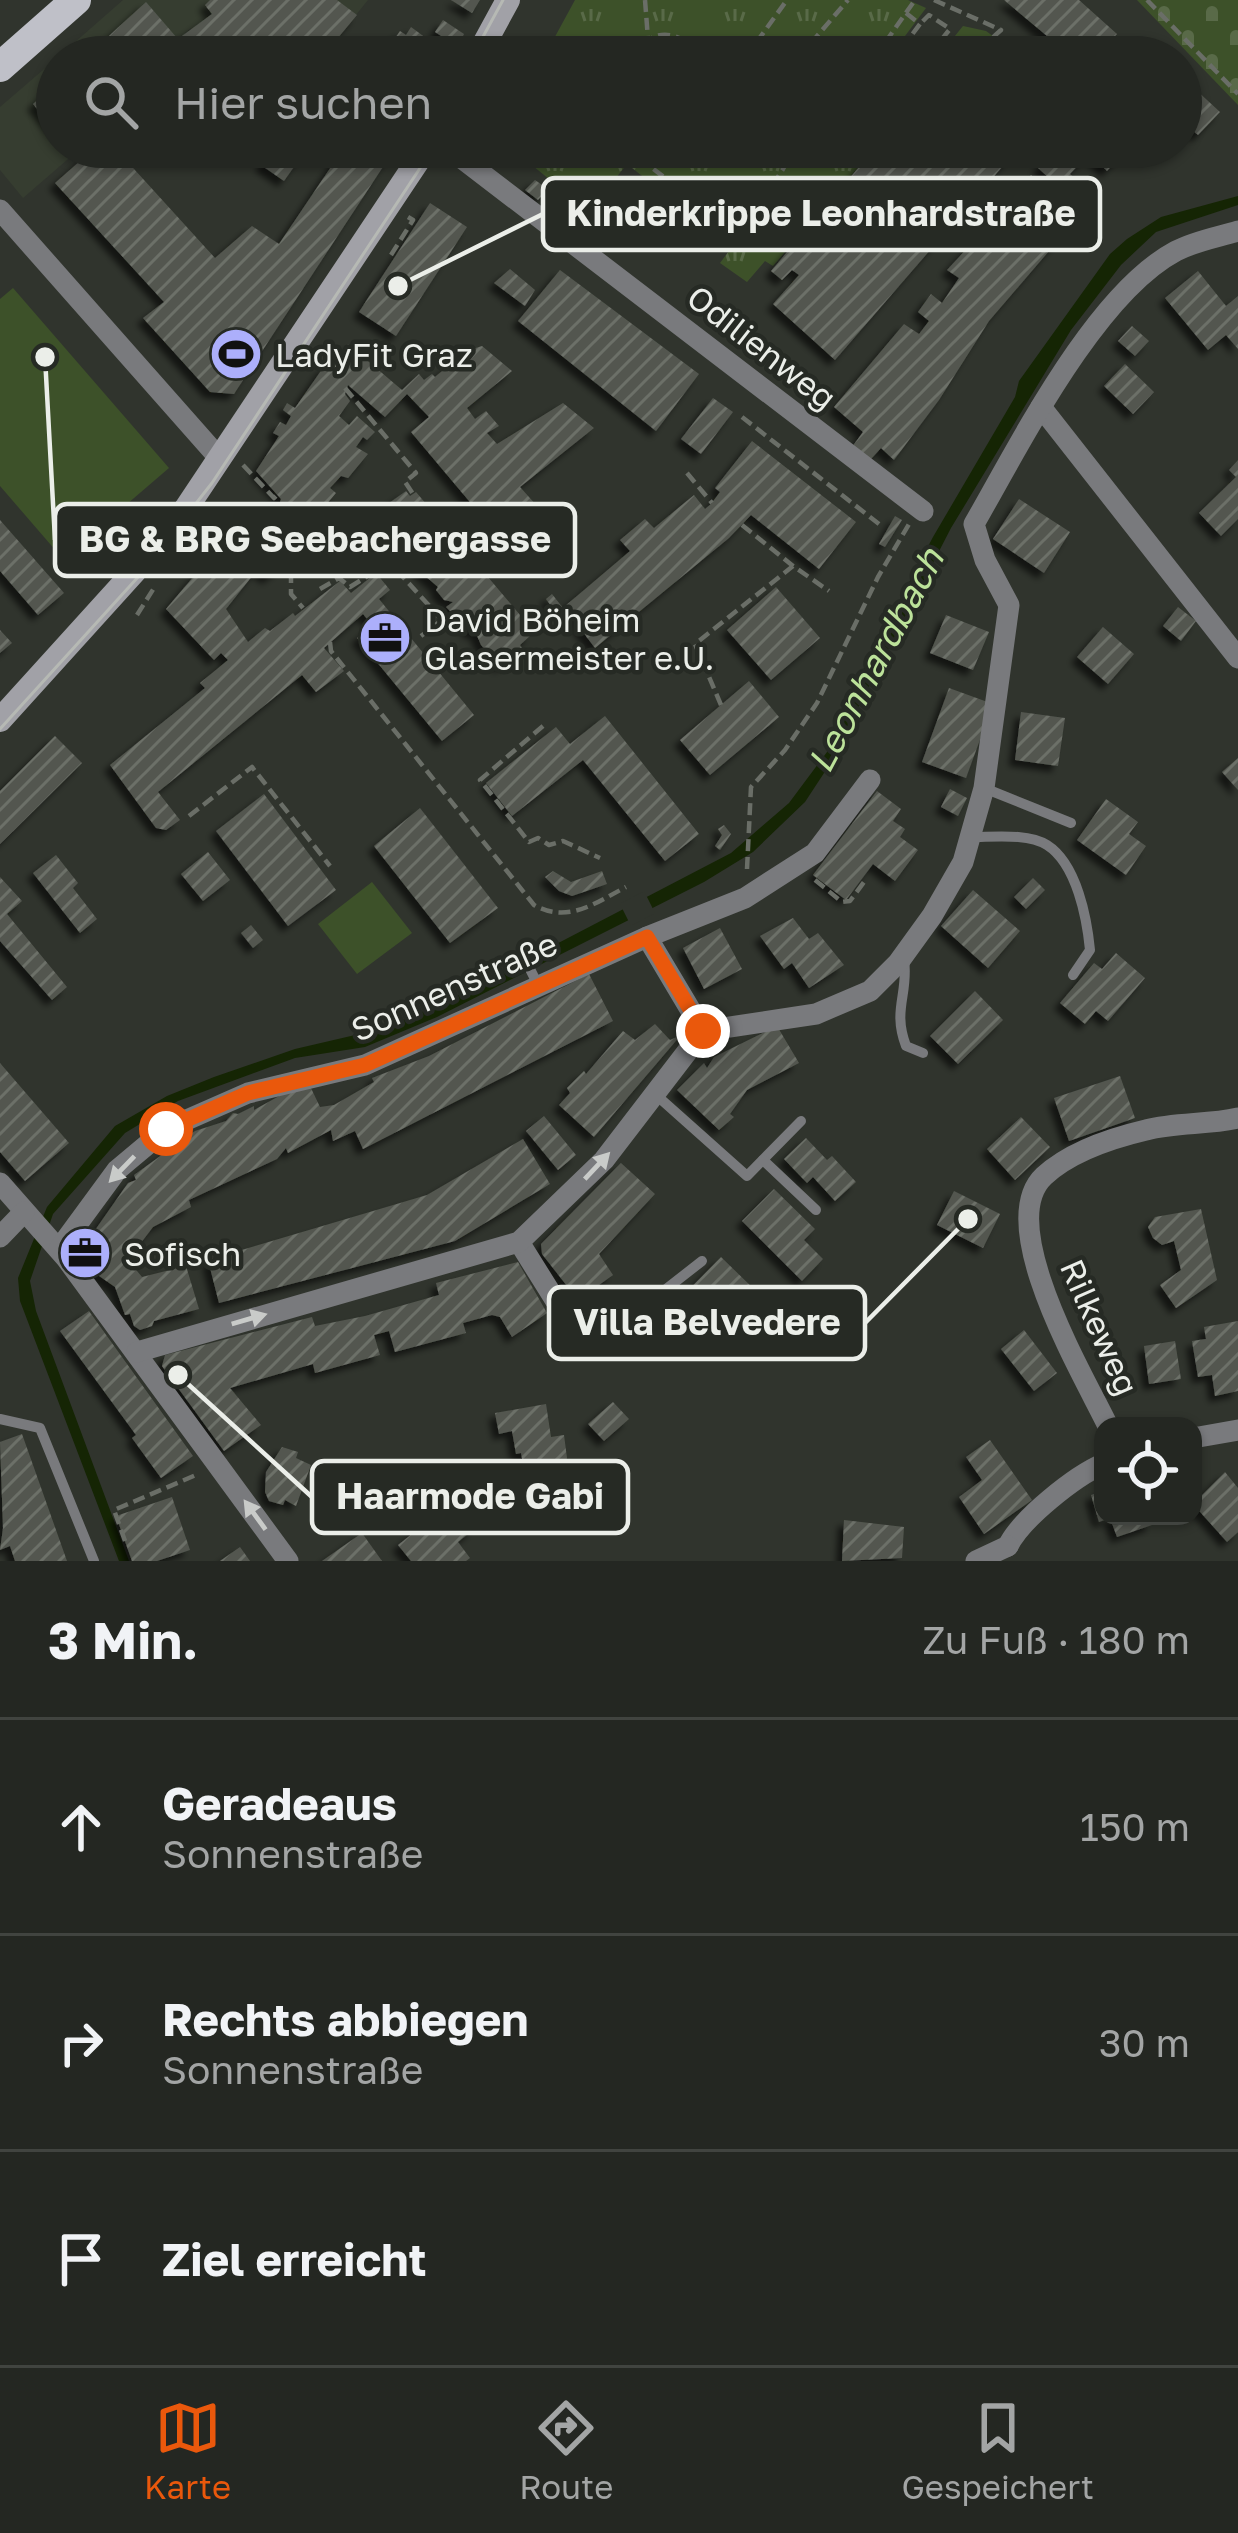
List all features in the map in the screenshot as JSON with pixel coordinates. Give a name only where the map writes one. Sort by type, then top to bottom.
[{"type":"main road","points":[[0,68],[76,0]]},
{"type":"street","points":[[488,36],[508,0]]},
{"type":"street","points":[[0,720],[231,462],[414,168]]},
{"type":"street","name":"Odilienweg","points":[[474,168],[920,510]]},
{"type":"street","points":[[0,211],[231,462]]},
{"type":"street","points":[[137,1352],[519,1242],[604,1160],[703,1031],[816,1013],[871,991],[903,956],[943,898],[963,862],[984,788],[1009,604],[974,524],[1073,356],[1136,284],[1174,252],[1238,231]]},
{"type":"street","points":[[1041,407],[1238,658]]},
{"type":"street","name":"Sonnenstraße","points":[[56,1245],[117,1171],[166,1129],[248,1093],[365,1065],[536,980],[746,898],[815,853],[871,780]]},
{"type":"street","points":[[647,937],[703,1031]]},
{"type":"street","name":"Rilkeweg","points":[[1104,1417],[1041,1289],[1030,1206],[1041,1178],[1087,1149],[1145,1130],[1238,1118]]},
{"type":"street","points":[[0,1184],[56,1245],[288,1561]]},
{"type":"street","points":[[0,1237],[29,1217]]},
{"type":"street","points":[[519,1242],[580,1339]]},
{"type":"street","points":[[1202,1436],[1238,1430]]},
{"type":"street","points":[[976,1561],[1011,1554],[1052,1501],[1094,1468]]},
{"type":"lane","points":[[984,788],[1071,823]]},
{"type":"lane","points":[[971,837],[1046,844],[1063,860],[1082,906],[1090,950],[1073,975]]},
{"type":"lane","points":[[520,952],[536,980]]},
{"type":"lane","points":[[903,956],[906,971],[897,1022],[906,1046],[923,1053]]},
{"type":"lane","points":[[655,1094],[747,1176],[801,1121]]},
{"type":"lane","points":[[763,1160],[816,1210]]},
{"type":"lane","points":[[580,1339],[629,1318],[702,1261]]},
{"type":"lane","points":[[0,1419],[40,1428],[94,1561]]},
{"type":"path","points":[[645,0],[648,36]]},
{"type":"path","points":[[761,36],[788,0]]},
{"type":"path","points":[[817,36],[848,0]]},
{"type":"path","points":[[890,36],[915,0]]},
{"type":"path","points":[[934,0],[1001,30],[994,36]]},
{"type":"path","points":[[1147,0],[1156,3],[1186,36]]},
{"type":"path","points":[[905,14],[920,24]]},
{"type":"path","points":[[911,36],[928,15],[950,29],[944,36]]},
{"type":"path","points":[[1202,54],[1238,94]]},
{"type":"path","points":[[652,168],[722,217],[734,216],[753,204],[778,168]]},
{"type":"path","points":[[391,255],[413,220],[408,217]]},
{"type":"path","points":[[312,362],[322,369]]},
{"type":"path","points":[[346,388],[416,473],[405,482],[413,494]]},
{"type":"path","points":[[742,417],[879,524]]},
{"type":"path","points":[[231,462],[274,498],[278,494]]},
{"type":"path","points":[[687,472],[712,502]]},
{"type":"path","points":[[747,868],[751,787],[785,750],[817,703],[878,577],[920,510]]},
{"type":"path","points":[[742,525],[829,591]]},
{"type":"path","points":[[291,553],[291,594],[302,608]]},
{"type":"path","points":[[721,705],[695,644],[793,566]]},
{"type":"path","points":[[320,589],[339,578],[350,587],[382,567],[394,567],[442,620],[421,636]]},
{"type":"path","points":[[137,615],[160,578]]},
{"type":"path","points":[[330,642],[331,651],[534,905],[567,914],[626,887]]},
{"type":"path","points":[[543,726],[480,780],[529,842],[538,838],[549,845],[563,841],[600,858]]},
{"type":"path","points":[[189,816],[252,767],[330,866]]},
{"type":"path","points":[[797,865],[842,902],[850,901],[864,882]]},
{"type":"path","points":[[125,1540],[115,1510],[207,1470]]},
{"type":"shaded area","points":[[123,0],[368,0],[339,36],[201,36],[191,28],[182,36],[82,36]]},
{"type":"shaded area","points":[[36,76],[36,168],[58,168],[23,198],[0,170],[0,107]]},
{"type":"green space","points":[[575,0],[908,0],[926,8],[905,36],[555,36]]},
{"type":"green space","points":[[1137,0],[1238,0],[1238,105],[1202,68],[1202,36],[1172,36]]},
{"type":"green space","points":[[963,26],[993,36],[955,36]]},
{"type":"green space","points":[[536,168],[624,168],[589,212]]},
{"type":"green space","points":[[632,168],[858,168],[773,266],[765,261],[747,282],[720,263],[732,247]]},
{"type":"green space","points":[[13,288],[169,468],[63,559],[0,486],[0,299]]},
{"type":"green space","points":[[372,882],[412,933],[357,974],[318,924]]},
{"type":"water","name":"Leonhardbach","points":[[1238,196],[1238,205],[1156,232],[1121,265],[1071,330],[951,528],[826,770],[805,802],[753,852],[704,882],[437,1017],[365,1047],[295,1058],[178,1101],[125,1133],[53,1214],[30,1281],[36,1311],[129,1561],[119,1561],[20,1301],[18,1278],[47,1207],[115,1126],[167,1096],[295,1049],[381,1029],[443,1003],[731,853],[789,803],[827,752],[851,693],[933,537],[1015,397],[1019,381],[1110,254],[1161,217]]},
{"type":"pier","points":[[644,891],[655,913],[631,926],[620,904]]},
{"type":"building","points":[[210,0],[337,0],[357,15],[340,36],[182,36],[212,14],[205,5]]},
{"type":"building","points":[[451,0],[480,0],[472,13]]},
{"type":"building","points":[[1004,0],[1079,0],[1117,34],[1115,36],[1047,36]]},
{"type":"building","points":[[146,2],[175,36],[109,36]]},
{"type":"building","points":[[443,20],[464,34],[441,36],[435,32]]},
{"type":"building","points":[[411,27],[423,36],[397,36],[400,31],[406,35]]},
{"type":"building","points":[[1202,95],[1220,112],[1202,131]]},
{"type":"building","points":[[72,168],[133,168],[215,258],[252,226],[279,244],[330,168],[382,168],[234,394],[210,392],[143,318],[164,302],[55,183]]},
{"type":"building","points":[[265,168],[293,168],[284,181]]},
{"type":"building","points":[[858,168],[1001,168],[835,360],[773,304],[799,275],[792,270],[782,280],[771,271]]},
{"type":"building","points":[[1038,168],[1076,168],[1070,174],[1090,191],[1087,200],[1075,191],[1070,197]]},
{"type":"building","points":[[1031,175],[1079,216],[989,321],[894,460],[881,448],[870,460],[852,447],[863,432],[834,407],[904,324],[919,334],[929,321],[918,312],[931,294],[942,303],[959,278],[947,270],[972,243],[982,252],[998,233],[988,224],[1001,209],[1013,216],[1020,206],[1011,198]]},
{"type":"building","points":[[535,180],[548,189],[538,200],[525,190]]},
{"type":"building","points":[[430,203],[467,227],[396,336],[359,312]]},
{"type":"building","points":[[510,269],[535,290],[525,306],[494,283]]},
{"type":"building","points":[[560,270],[699,374],[656,431],[518,321]]},
{"type":"building","points":[[1198,271],[1226,306],[1238,296],[1238,349],[1226,335],[1208,350],[1165,298]]},
{"type":"building","points":[[1132,326],[1149,341],[1135,356],[1118,341]]},
{"type":"building","points":[[348,344],[402,390],[419,374],[424,380],[432,374],[435,377],[466,351],[482,346],[512,371],[467,408],[475,419],[486,411],[499,426],[487,433],[497,444],[563,403],[594,428],[520,487],[547,517],[541,522],[550,532],[522,564],[411,432],[429,417],[407,394],[385,417],[348,385],[345,394],[350,401],[339,416],[349,425],[357,416],[375,432],[356,447],[368,454],[348,478],[341,476],[330,488],[336,493],[316,517],[311,513],[302,522],[280,502],[256,471],[279,436],[273,433],[280,422],[286,425],[291,416],[283,410],[287,403],[295,408],[325,365],[329,369]]},
{"type":"building","points":[[1125,364],[1154,392],[1133,414],[1104,386]]},
{"type":"building","points":[[713,398],[733,412],[701,454],[681,439]]},
{"type":"building","points":[[752,441],[856,522],[819,569],[751,515],[595,648],[564,607],[630,551],[620,540],[645,519],[654,528],[694,495],[705,509],[711,504],[720,492],[715,488]]},
{"type":"building","points":[[1238,460],[1238,519],[1221,536],[1199,513],[1236,477],[1229,470]]},
{"type":"building","points":[[406,491],[410,496],[416,492],[526,622],[531,635],[520,645],[524,651],[500,667],[457,610],[453,614],[446,607],[453,602],[444,600],[438,587],[381,525],[384,522],[375,513]]},
{"type":"building","points":[[1019,499],[1070,532],[1044,573],[993,539]]},
{"type":"building","points":[[895,516],[902,520],[885,547],[879,544]]},
{"type":"building","points":[[244,517],[285,565],[268,578],[257,570],[226,609],[248,642],[265,628],[270,631],[293,613],[295,616],[340,581],[351,593],[376,573],[390,590],[379,599],[474,715],[442,741],[357,638],[372,625],[363,614],[324,648],[344,671],[316,692],[302,675],[158,792],[180,820],[166,830],[156,828],[110,765],[205,688],[200,683],[228,660],[221,653],[214,660],[166,609]]},
{"type":"building","points":[[0,520],[64,593],[38,615],[0,571]]},
{"type":"building","points":[[776,587],[820,638],[771,680],[727,630]]},
{"type":"building","points":[[552,594],[563,608],[556,613],[546,599]]},
{"type":"building","points":[[1178,607],[1196,621],[1181,641],[1163,626]]},
{"type":"building","points":[[946,615],[989,632],[973,670],[930,653]]},
{"type":"building","points":[[1103,627],[1134,654],[1108,684],[1077,657]]},
{"type":"building","points":[[0,630],[12,643],[0,653]]},
{"type":"building","points":[[749,681],[779,717],[710,775],[680,740]]},
{"type":"building","points":[[949,688],[993,704],[966,778],[922,762]]},
{"type":"building","points":[[1021,712],[1065,718],[1058,766],[1015,760]]},
{"type":"building","points":[[605,716],[699,834],[665,861],[583,760],[512,816],[486,783],[556,727],[570,744]]},
{"type":"building","points":[[55,736],[82,763],[0,844],[0,791]]},
{"type":"building","points":[[1238,758],[1238,790],[1222,772]]},
{"type":"building","points":[[950,789],[967,798],[958,816],[941,807]]},
{"type":"building","points":[[877,791],[901,809],[893,821],[905,829],[900,837],[918,850],[895,881],[873,864],[846,900],[813,875]]},
{"type":"building","points":[[264,794],[336,890],[288,926],[216,831]]},
{"type":"building","points":[[1106,799],[1138,822],[1129,834],[1146,846],[1126,875],[1077,840]]},
{"type":"building","points":[[420,808],[498,908],[450,943],[374,846]]},
{"type":"building","points":[[724,825],[731,834],[720,850],[715,846],[722,835],[718,829]]},
{"type":"building","points":[[208,852],[230,880],[203,901],[181,874]]},
{"type":"building","points":[[56,855],[97,919],[80,933],[33,873]]},
{"type":"building","points":[[553,871],[571,882],[602,871],[607,884],[572,896],[545,877]]},
{"type":"building","points":[[0,877],[22,901],[7,914],[67,987],[52,1000],[0,941]]},
{"type":"building","points":[[1033,878],[1045,890],[1026,909],[1014,897]]},
{"type":"building","points":[[973,890],[1020,931],[988,968],[941,926]]},
{"type":"building","points":[[793,918],[809,939],[818,933],[844,965],[809,988],[792,963],[784,969],[760,936]]},
{"type":"building","points":[[251,925],[263,940],[253,948],[241,933]]},
{"type":"building","points":[[720,928],[742,969],[704,989],[683,948]]},
{"type":"building","points":[[1116,953],[1145,978],[1108,1021],[1096,1011],[1085,1024],[1060,1003],[1094,963],[1102,969]]},
{"type":"building","points":[[589,974],[613,1021],[363,1149],[355,1131],[333,1141],[331,1130],[288,1153],[286,1148],[277,1159],[189,1200],[191,1207],[153,1227],[128,1260],[142,1277],[186,1266],[199,1309],[154,1321],[140,1330],[130,1314],[125,1315],[115,1287],[92,1271],[79,1253],[128,1183],[136,1180],[134,1175],[195,1131],[226,1121],[233,1113],[254,1106],[254,1110],[299,1085],[310,1086],[320,1107],[334,1105],[374,1082],[372,1078],[429,1056]]},
{"type":"building","points":[[975,991],[1003,1020],[958,1064],[930,1036]]},
{"type":"building","points":[[655,1024],[670,1040],[681,1035],[594,1137],[559,1105],[570,1093],[567,1088],[584,1071],[586,1074],[623,1031],[635,1040]]},
{"type":"building","points":[[777,1026],[799,1063],[747,1090],[730,1114],[734,1117],[719,1130],[677,1090],[704,1063],[707,1068],[714,1057]]},
{"type":"building","points":[[0,1063],[69,1143],[25,1181],[0,1152]]},
{"type":"building","points":[[1120,1076],[1135,1118],[1069,1141],[1054,1098]]},
{"type":"building","points":[[544,1116],[576,1155],[558,1170],[526,1131]]},
{"type":"building","points":[[1021,1117],[1050,1147],[1015,1180],[987,1149]]},
{"type":"building","points":[[806,1138],[827,1160],[832,1156],[856,1182],[835,1201],[813,1177],[807,1183],[784,1159]]},
{"type":"building","points":[[523,1139],[550,1184],[455,1241],[219,1303],[208,1260],[427,1195]]},
{"type":"building","points":[[621,1163],[655,1194],[599,1254],[613,1275],[578,1300],[542,1254],[541,1244]]},
{"type":"building","points":[[774,1189],[815,1229],[804,1240],[823,1259],[802,1281],[742,1221]]},
{"type":"building","points":[[954,1191],[1000,1214],[983,1248],[937,1225]]},
{"type":"building","points":[[1201,1209],[1217,1280],[1176,1308],[1160,1285],[1181,1270],[1174,1241],[1162,1245],[1148,1227],[1155,1217]]},
{"type":"building","points":[[721,1257],[758,1293],[722,1331],[693,1303],[663,1343],[644,1325],[664,1305],[669,1310]]},
{"type":"building","points":[[518,1262],[547,1313],[512,1337],[500,1317],[492,1315],[463,1323],[466,1333],[395,1352],[389,1331],[374,1335],[380,1355],[315,1373],[313,1364],[230,1388],[261,1425],[224,1451],[162,1366],[165,1355],[312,1317],[315,1326],[365,1316],[439,1295],[436,1283]]},
{"type":"building","points":[[89,1311],[193,1456],[161,1478],[132,1438],[136,1435],[60,1331]]},
{"type":"building","points":[[1238,1321],[1238,1391],[1215,1396],[1212,1375],[1198,1377],[1192,1341],[1206,1339],[1204,1327]]},
{"type":"building","points":[[1024,1330],[1057,1373],[1034,1391],[1001,1349]]},
{"type":"building","points":[[1175,1341],[1181,1379],[1149,1384],[1144,1346]]},
{"type":"building","points":[[613,1402],[629,1419],[604,1441],[588,1424]]},
{"type":"building","points":[[546,1404],[551,1437],[564,1435],[567,1458],[564,1466],[547,1470],[545,1462],[523,1464],[512,1431],[499,1434],[495,1413]]},
{"type":"building","points":[[22,1434],[67,1561],[15,1561],[10,1546],[0,1550],[0,1442]]},
{"type":"building","points":[[990,1440],[1032,1500],[984,1534],[959,1497],[982,1480],[966,1457]]},
{"type":"building","points":[[282,1447],[298,1452],[296,1458],[311,1465],[296,1506],[285,1500],[283,1505],[269,1501],[265,1492],[266,1472]]},
{"type":"building","points":[[1225,1472],[1238,1488],[1238,1532],[1227,1542],[1202,1514],[1202,1495]]},
{"type":"building","points":[[172,1497],[190,1550],[157,1561],[132,1561],[116,1516]]},
{"type":"building","points":[[436,1515],[446,1528],[462,1516],[473,1530],[458,1542],[470,1558],[466,1561],[411,1561],[398,1545]]},
{"type":"building","points":[[844,1520],[904,1527],[902,1558],[842,1561]]},
{"type":"building","points":[[1113,1525],[1152,1525],[1117,1537]]},
{"type":"building","points":[[362,1533],[382,1561],[322,1561]]},
{"type":"building","points":[[240,1547],[250,1561],[220,1561]]},
{"type":"tram line","points":[[483,36],[503,0]]},
{"type":"tram line","points":[[0,729],[139,576],[212,483],[420,168]]},
{"type":"place","name":"Kinderkrippe Leonhardstraße","points":[[398,286]]},
{"type":"place","name":"LadyFit Graz","points":[[236,354]]},
{"type":"place","name":"BG & BRG Seebachergasse","points":[[45,357]]},
{"type":"place","name":"David Böheim Glasermeister e.U.","points":[[385,638]]},
{"type":"place","name":"Villa Belvedere","points":[[968,1219]]},
{"type":"place","name":"Sofisch","points":[[85,1253]]},
{"type":"place","name":"Haarmode Gabi","points":[[178,1375]]},
{"type":"route","points":[[166,1129],[248,1093],[365,1065],[647,937],[703,1031]]}]
